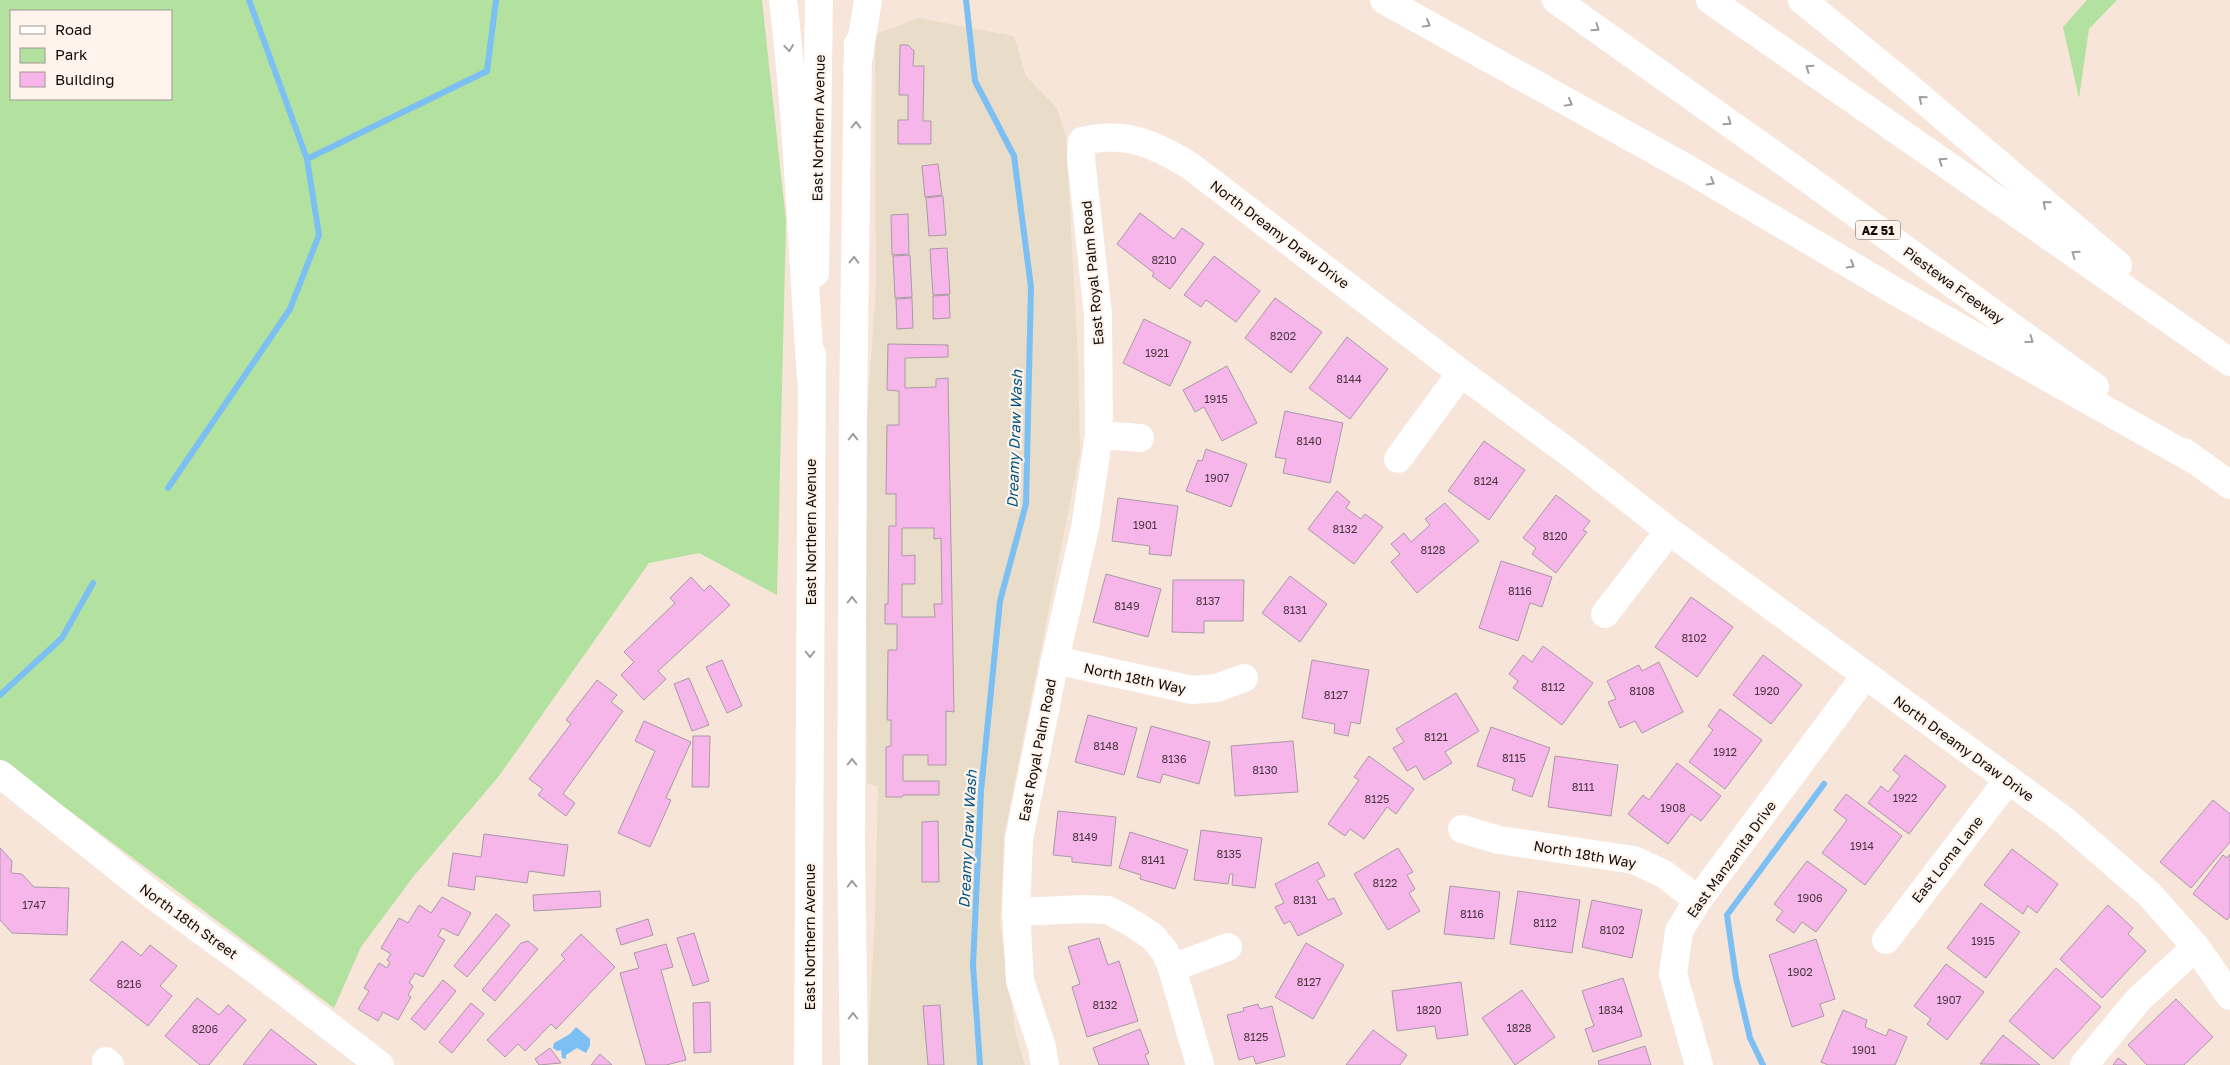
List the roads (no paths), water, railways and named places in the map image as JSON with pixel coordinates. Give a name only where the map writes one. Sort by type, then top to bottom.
[{"type":"main road","points":[[783,0],[796,119],[802,254],[811,378]]},
{"type":"main road","name":"East Northern Avenue","points":[[808,1065],[811,378],[819,118],[819,0]]},
{"type":"main road","points":[[854,1065],[852,843],[853,414],[859,0]]},
{"type":"main road","points":[[857,68],[868,0]]},
{"type":"main road","points":[[1384,0],[1688,169],[1908,299],[2198,462]]},
{"type":"main road","name":"Piestewa Freeway","points":[[1556,0],[1808,179],[2230,484]]},
{"type":"main road","points":[[1710,0],[2230,361]]},
{"type":"main road","points":[[1802,0],[1906,85],[2230,361]]},
{"type":"main road","name":"North Dreamy Draw Drive","points":[[1082,141],[1102,136],[1140,140],[1189,164],[1461,373],[1576,458],[1669,531],[2066,821],[2150,895],[2196,947],[2230,996]]},
{"type":"main road","name":"East Royal Palm Road","points":[[1045,1065],[1042,1047],[1020,981],[1016,912],[1019,839],[1084,528],[1099,435],[1098,315],[1082,158],[1082,141]]},
{"type":"main road","points":[[1398,459],[1461,373]]},
{"type":"main road","points":[[1099,435],[1140,438]]},
{"type":"main road","points":[[1605,614],[1669,531]]},
{"type":"main road","name":"North 18th Way","points":[[1055,660],[1192,690],[1217,688],[1244,678]]},
{"type":"main road","name":"East Manzanita Drive","points":[[1699,1065],[1673,974],[1679,931],[1698,900],[1865,676]]},
{"type":"main road","name":"North 18th Street","points":[[0,774],[154,896],[269,980],[379,1065]]},
{"type":"main road","name":"East Loma Lane","points":[[1886,940],[2008,780]]},
{"type":"main road","name":"North 18th Way","points":[[1462,829],[1499,840],[1634,860],[1664,874],[1698,900]]},
{"type":"main road","points":[[1016,912],[1084,909],[1108,910],[1132,922],[1153,937],[1165,952],[1172,968],[1200,1065]]},
{"type":"main road","points":[[1172,968],[1228,947]]},
{"type":"main road","points":[[2084,1065],[2139,1000],[2196,947]]},
{"type":"water","points":[[576,1027],[590,1039],[590,1046],[586,1053],[577,1048],[566,1055],[566,1059],[562,1058],[561,1050],[557,1051],[553,1048],[554,1043],[570,1034]]},
{"type":"waterway","points":[[168,488],[290,309],[319,235],[307,159],[249,0]]},
{"type":"waterway","points":[[307,159],[487,71],[496,0]]},
{"type":"waterway","name":"Dreamy Draw Wash","points":[[966,0],[975,81],[1014,156],[1031,287],[1026,504],[1000,601],[981,791],[973,965],[980,1065]]},
{"type":"waterway","points":[[0,695],[62,638],[93,583]]},
{"type":"waterway","points":[[1763,1065],[1750,1038],[1736,978],[1727,915],[1824,784]]}]
